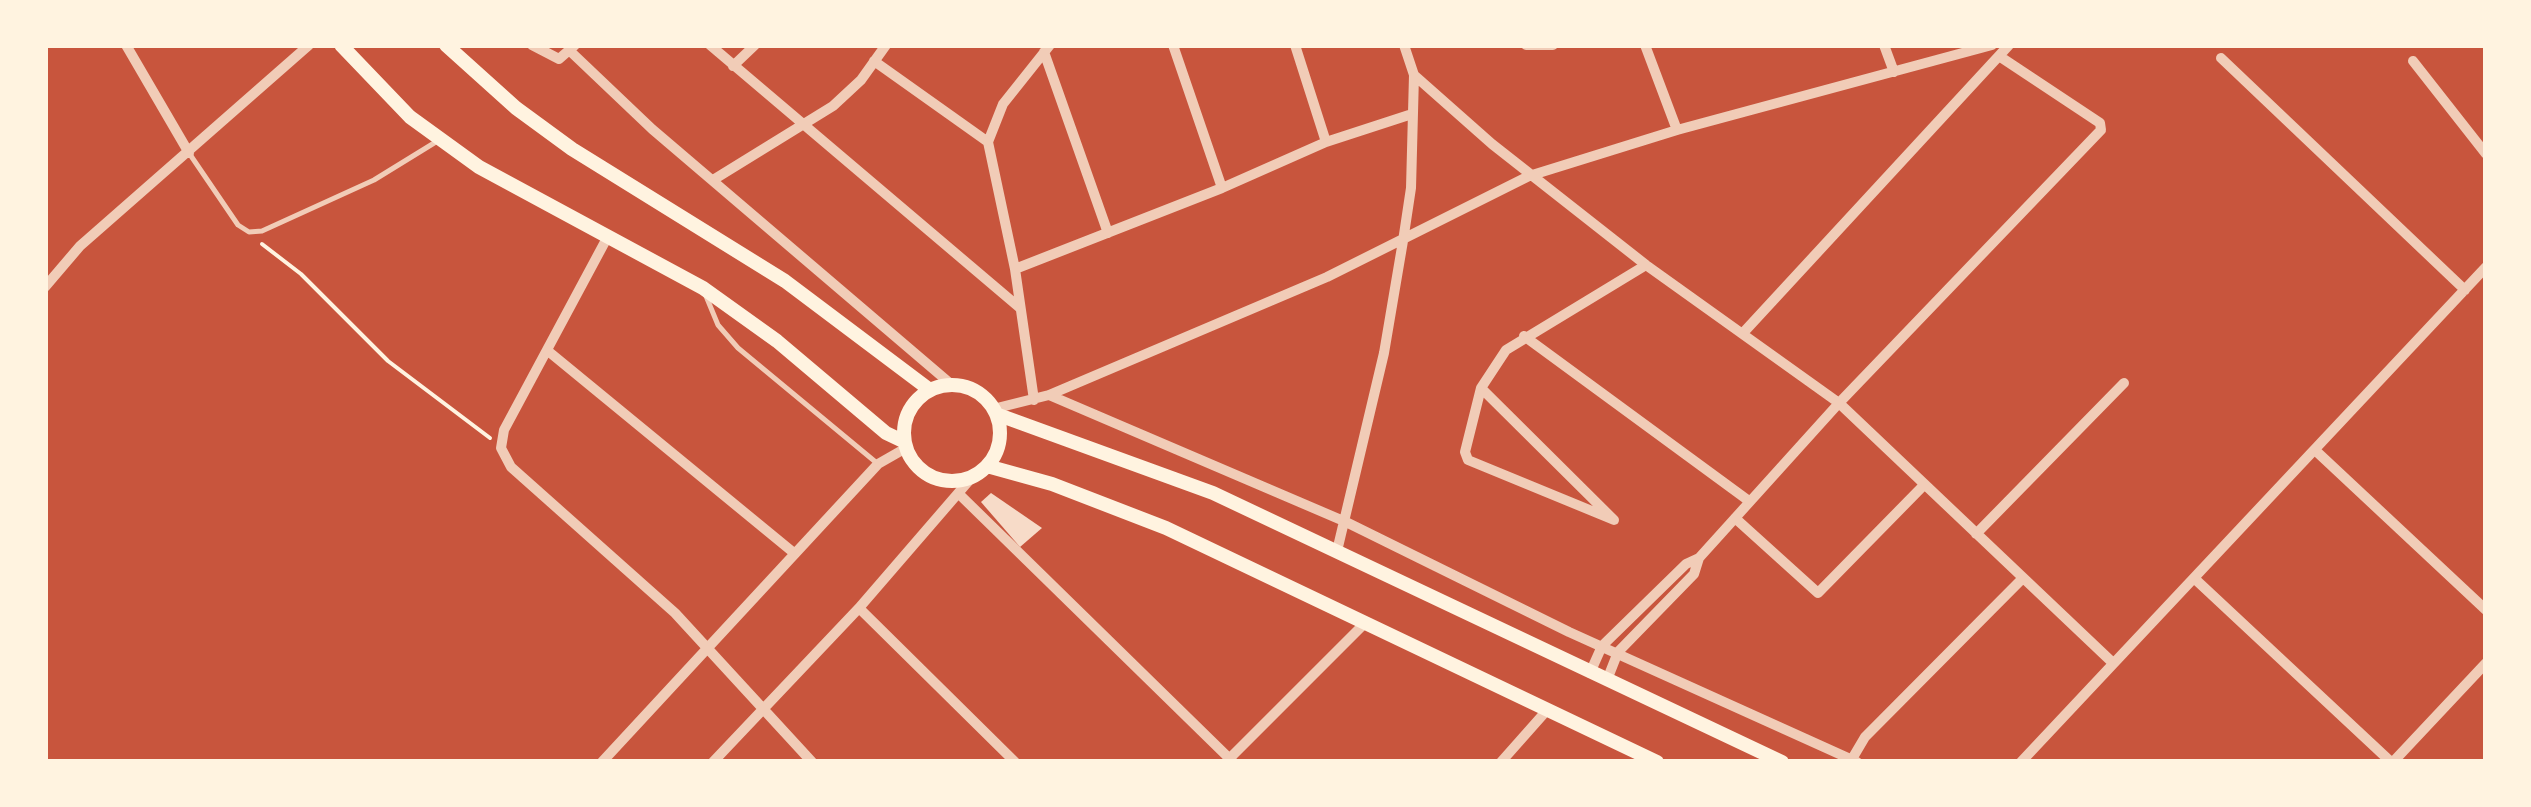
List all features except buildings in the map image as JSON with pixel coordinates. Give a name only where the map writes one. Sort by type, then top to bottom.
[{"type":"main road","points":[[341,45],[410,117],[479,166],[703,288],[777,341],[886,433],[906,445],[919,468],[933,477],[950,481],[973,476],[987,466],[999,442],[994,411]]},
{"type":"main road","points":[[446,45],[516,108],[572,150],[785,281],[930,390]]},
{"type":"main road","points":[[906,445],[907,414],[930,390],[952,385],[978,393],[994,411],[1138,462],[1338,551],[1782,762]]},
{"type":"main road","points":[[987,466],[1052,484],[1152,522],[1657,762]]},
{"type":"street","points":[[126,45],[189,152]]},
{"type":"street","points":[[45,287],[80,246],[309,45]]},
{"type":"street","points":[[532,45],[553,58],[563,58],[572,48],[652,130],[952,385]]},
{"type":"street","points":[[710,45],[1020,308]]},
{"type":"street","points":[[734,66],[755,45]]},
{"type":"street","points":[[713,180],[844,98],[886,45]]},
{"type":"street","points":[[1173,45],[1222,188]]},
{"type":"street","points":[[1296,45],[1326,142]]},
{"type":"street","points":[[1338,551],[1384,354],[1411,188],[1414,75],[1404,45]]},
{"type":"street","points":[[1526,45],[1553,45]]},
{"type":"street","points":[[1645,45],[1678,130]]},
{"type":"street","points":[[1884,45],[1894,72]]},
{"type":"street","points":[[994,411],[1049,395],[1403,241],[1529,176],[1678,130],[1992,45]]},
{"type":"street","points":[[1743,333],[2009,45]]},
{"type":"street","points":[[1047,48],[1108,234]]},
{"type":"street","points":[[1034,400],[1015,269],[988,142],[1003,104],[1047,48]]},
{"type":"street","points":[[1607,680],[1618,652],[1694,574],[1699,558],[1734,518],[2102,126],[1999,56]]},
{"type":"street","points":[[2221,58],[2465,290]]},
{"type":"street","points":[[2413,61],[2486,154]]},
{"type":"street","points":[[874,62],[988,142]]},
{"type":"street","points":[[1414,75],[1529,176],[1839,403],[2112,663]]},
{"type":"street","points":[[1015,269],[1222,188],[1326,142],[1412,114]]},
{"type":"street","points":[[608,238],[504,430],[501,448],[511,466],[644,582],[812,762]]},
{"type":"street","points":[[1481,388],[1614,520],[1465,457],[1481,388],[1506,350],[1646,265]]},
{"type":"street","points":[[2021,762],[2486,267]]},
{"type":"street","points":[[1524,336],[1749,502]]},
{"type":"street","points":[[548,351],[794,553]]},
{"type":"street","points":[[1976,534],[2124,383]]},
{"type":"street","points":[[1049,395],[1346,522],[1602,646],[1855,761],[1865,736],[2023,578]]},
{"type":"street","points":[[602,762],[878,464],[906,445]]},
{"type":"street","points":[[2316,451],[2486,610]]},
{"type":"street","points":[[713,762],[859,608],[973,476]]},
{"type":"street","points":[[1734,518],[1818,593],[1924,485]]},
{"type":"street","points":[[958,494],[1229,761],[1366,622]]},
{"type":"street","points":[[1590,673],[1602,646],[1686,564],[1699,558]]},
{"type":"street","points":[[2194,580],[2392,762],[2486,662]]},
{"type":"street","points":[[859,608],[1015,762]]},
{"type":"street","points":[[1501,762],[1548,709]]},
{"type":"lane","points":[[189,152],[238,225],[248,232],[262,231],[374,180],[441,138]]},
{"type":"lane","points":[[703,288],[727,337],[878,464]]},
{"type":"path","points":[[248,232],[301,274],[388,362],[501,448]]}]
